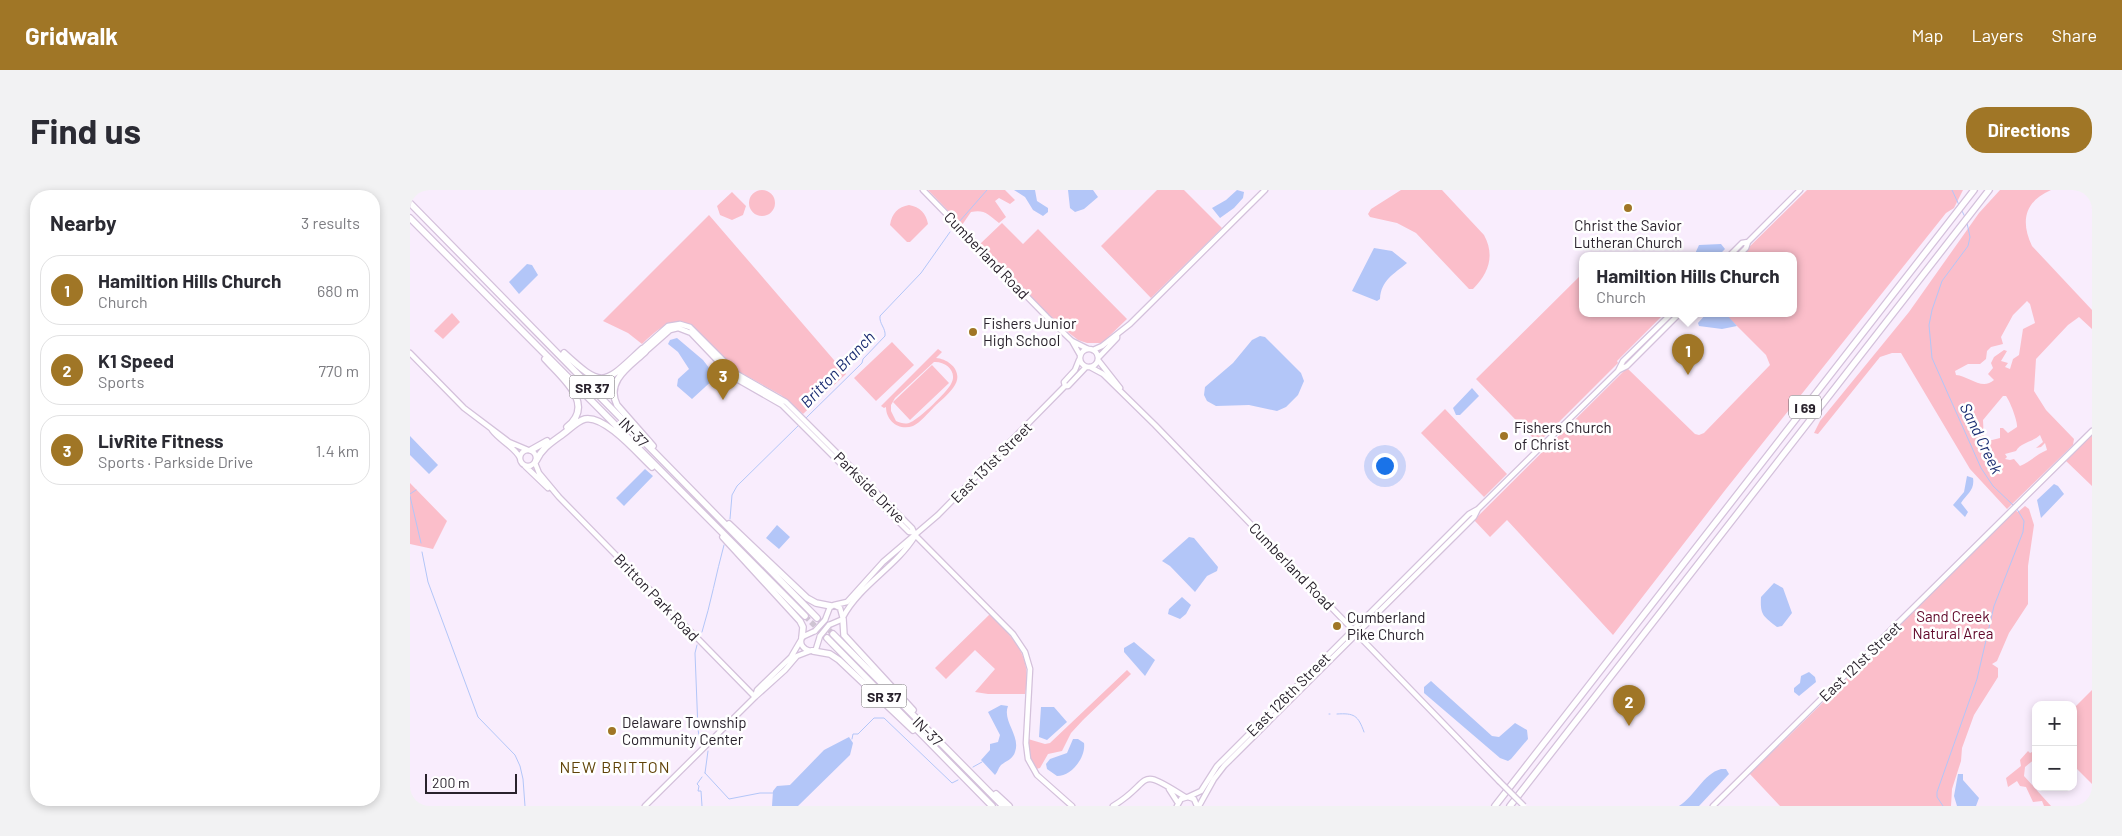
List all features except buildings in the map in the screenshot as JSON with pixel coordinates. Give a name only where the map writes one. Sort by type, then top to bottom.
[{"type":"highway","name":"I 69","points":[[1495,806],[1974,190]]},
{"type":"highway","name":"I 69","points":[[1510,806],[1989,190]]},
{"type":"highway","name":"IN-37","points":[[410,203],[817,618]]},
{"type":"highway","name":"IN-37","points":[[410,218],[805,616]]},
{"type":"highway","points":[[532,326],[586,374],[594,377],[604,378],[614,374],[643,350]]},
{"type":"highway","points":[[527,336],[576,394],[579,406],[572,422],[541,446],[529,450]]},
{"type":"highway","points":[[643,350],[616,380],[614,397],[617,405],[668,462],[675,473]]},
{"type":"highway","points":[[536,462],[544,448],[579,422],[587,419],[596,419],[606,424],[687,499]]},
{"type":"highway","points":[[703,502],[762,552],[804,596],[816,603],[832,606]]},
{"type":"highway","points":[[705,517],[800,621],[803,630],[802,638]]},
{"type":"highway","points":[[843,618],[844,635],[892,684],[929,731]]},
{"type":"highway","name":"IN-37","points":[[833,634],[1003,806]]},
{"type":"highway","name":"IN-37","points":[[827,638],[992,806]]},
{"type":"highway","points":[[811,651],[826,653],[839,660],[874,696],[941,754]]},
{"type":"highway","points":[[965,768],[1009,806]]},
{"type":"highway","points":[[968,781],[988,806]]},
{"type":"street","name":"Cumberland Road","points":[[923,190],[1072,341],[1091,350]]},
{"type":"street","points":[[1117,335],[1117,338],[1098,360],[1088,367],[1082,365],[1079,357],[1084,350],[1091,350],[1117,335],[1265,190]]},
{"type":"street","points":[[1742,252],[1748,242],[1800,190]]},
{"type":"street","points":[[1733,252],[1742,243],[1748,242]]},
{"type":"street","name":"East 126th Street","points":[[1618,371],[1623,361],[1668,317]]},
{"type":"street","name":"East 126th Street","points":[[1198,806],[1221,770],[1469,514],[1478,509],[1618,371],[1626,366],[1676,317]]},
{"type":"street","name":"Parkside Drive","points":[[643,350],[661,330],[685,325],[694,330],[736,374],[779,396],[799,419],[912,528],[914,534],[1013,634],[1023,647],[1030,669],[1026,743],[1028,759],[1037,774],[1072,806]]},
{"type":"street","name":"Cumberland Road","points":[[1072,341],[1079,357]]},
{"type":"street","points":[[1091,350],[1098,360]]},
{"type":"street","points":[[410,354],[464,408],[490,427],[516,446],[529,450],[536,455],[536,462],[530,466],[525,466],[515,450],[502,442],[490,427]]},
{"type":"street","name":"East 131st Street","points":[[1065,386],[1064,382],[1075,370],[1079,357]]},
{"type":"street","name":"Cumberland Road","points":[[1098,360],[1122,391]]},
{"type":"street","name":"Cumberland Road","points":[[1088,367],[1103,374],[1122,391],[1356,630],[1524,806]]},
{"type":"street","name":"East 131st Street","points":[[832,606],[847,602],[883,562],[1065,386],[1068,386],[1088,367]]},
{"type":"street","name":"East 121st Street","points":[[1713,806],[2092,431]]},
{"type":"street","points":[[520,459],[521,454],[529,450]]},
{"type":"street","name":"Britton Park Road","points":[[536,462],[539,474],[559,497]]},
{"type":"street","name":"Britton Park Road","points":[[525,466],[559,497],[755,697]]},
{"type":"street","name":"East 131st Street","points":[[843,618],[852,603],[901,553],[914,534]]},
{"type":"street","points":[[645,806],[755,697],[781,675],[798,655],[811,651],[818,646],[820,636],[829,625],[843,618],[842,610],[832,606],[826,611],[825,620],[815,632],[802,638],[791,657],[758,690],[755,697]]},
{"type":"street","name":"East 126th Street","points":[[1177,805],[1186,797],[1201,791],[1217,766],[1356,630]]},
{"type":"street","points":[[802,638],[803,647],[811,651]]},
{"type":"street","points":[[1113,806],[1146,778],[1154,778],[1186,797],[1194,799],[1198,806]]},
{"type":"street","points":[[1163,783],[1175,796],[1177,805]]},
{"type":"green space","points":[[762,190],[771,194],[775,203],[771,212],[762,216],[753,212],[749,203],[753,194]]},
{"type":"green space","points":[[928,190],[1005,190],[1015,200],[1010,204],[999,198],[995,201],[1006,217],[999,223],[986,213],[975,211],[971,212],[962,225]]},
{"type":"green space","points":[[1157,190],[1184,190],[1222,228],[1151,298],[1101,246]]},
{"type":"green space","points":[[1401,190],[1442,190],[1484,235],[1489,250],[1489,264],[1483,277],[1473,289],[1469,289],[1416,233],[1397,223],[1370,217],[1368,214],[1371,209]]},
{"type":"green space","points":[[1807,190],[1963,190],[1954,208],[1946,213],[1726,489],[1613,635],[1507,520],[1490,537],[1474,520],[1627,368],[1695,434],[1704,433],[1770,365],[1766,355],[1728,317],[1797,317],[1797,252],[1744,252]]},
{"type":"green space","points":[[2000,190],[2051,190],[2035,200],[2030,206],[2026,220],[2028,237],[2032,246],[2092,310],[2092,329],[2079,317],[2068,325],[2036,359],[2034,391],[2046,410],[2074,439],[2073,445],[2007,509],[1970,469],[1901,353],[1892,353],[1880,357],[1818,434],[1814,433],[1820,421],[1909,312],[1979,213]],"holes":[[[2027,301],[2030,304],[2035,323],[2023,329],[2019,355],[2013,359],[2010,369],[2005,367],[2008,363],[2001,361],[2007,351],[2004,350],[1994,357],[1991,363],[1993,368],[1988,374],[1994,380],[1989,383],[1980,384],[1956,375],[1955,371],[1968,364],[1980,364],[1986,359],[1987,351],[1991,347],[2003,344],[2001,337],[2013,315]],[[2003,396],[2006,396],[2010,402],[2017,427],[2008,433],[2003,428],[2000,428],[2000,438],[1984,442],[1983,420]],[[2040,435],[2043,442],[2036,448],[2041,447],[2045,443],[2047,450],[2020,466],[2014,459],[2005,459],[2007,457],[2005,454],[2016,451]]]},
{"type":"green space","points":[[732,192],[746,206],[743,215],[732,220],[720,215],[717,206]]},
{"type":"green space","points":[[909,205],[922,211],[928,224],[910,242],[907,242],[890,225],[896,211]]},
{"type":"green space","points":[[709,215],[846,374],[803,414],[781,395],[734,369],[691,325],[677,323],[664,326],[642,344],[628,333],[603,321]]},
{"type":"green space","points":[[1002,223],[1023,244],[1038,229],[1127,319],[1102,343],[1087,343],[1078,340],[1055,322],[980,244]]},
{"type":"green space","points":[[1579,277],[1579,317],[1661,317],[1538,443],[1476,379]]},
{"type":"green space","points":[[452,313],[460,322],[443,339],[434,331]]},
{"type":"green space","points":[[892,342],[914,365],[876,401],[854,378]]},
{"type":"green space","points":[[938,349],[942,352],[936,358],[951,364],[957,372],[956,382],[951,391],[922,420],[913,426],[903,427],[894,424],[888,417],[886,407],[881,406]],"holes":[[[934,362],[950,368],[953,375],[951,384],[915,420],[905,424],[896,421],[891,411],[891,405],[895,398]]]},
{"type":"green space","points":[[932,365],[949,383],[910,420],[893,402]]},
{"type":"green space","points":[[1445,409],[1507,474],[1484,497],[1421,433]]},
{"type":"green space","points":[[2092,435],[2092,486],[2066,461]]},
{"type":"green space","points":[[410,483],[447,521],[433,549],[410,544]]},
{"type":"green space","name":"Sand Creek Natural Area","points":[[2025,506],[2029,509],[2034,525],[2028,566],[2028,604],[2009,633],[1997,661],[1992,664],[1998,668],[1998,677],[1974,715],[1962,748],[1961,761],[1952,789],[1951,806],[1780,806],[1749,773],[1901,626],[1900,624],[2015,510],[2018,512]]},
{"type":"green space","points":[[990,614],[1020,649],[1026,669],[1025,694],[975,692],[995,669],[975,650],[946,679],[935,668]]},
{"type":"green space","points":[[1127,670],[1131,674],[1071,733],[1062,751],[1048,754],[1040,768],[1036,769],[1029,755],[1028,739],[1045,744],[1050,743]]},
{"type":"green space","points":[[2092,690],[2092,784],[2077,769],[2077,705]]},
{"type":"green space","points":[[2028,751],[2032,752],[2032,761],[2025,767],[2024,776],[2032,785],[2032,791],[2038,791],[2051,806],[2044,806],[2042,801],[2033,802],[2026,787],[2020,786],[2017,781],[2008,787],[2006,778],[2021,766],[2020,760]]},
{"type":"water","points":[[1014,190],[1035,190],[1037,201],[1048,208],[1048,212],[1043,216],[1033,210],[1025,197]]},
{"type":"water","points":[[1068,190],[1093,190],[1098,197],[1084,209],[1075,212],[1070,208]]},
{"type":"water","points":[[1237,190],[1244,192],[1243,198],[1234,208],[1220,218],[1212,208],[1226,200]]},
{"type":"water","points":[[1721,244],[1725,249],[1722,252],[1696,252],[1699,245]]},
{"type":"water","points":[[1374,248],[1392,251],[1407,263],[1386,282],[1380,299],[1377,301],[1352,291]]},
{"type":"water","points":[[527,264],[532,265],[538,275],[519,294],[509,282]]},
{"type":"water","points":[[1703,317],[1729,317],[1737,326],[1722,329],[1699,326],[1698,323]]},
{"type":"water","points":[[1260,336],[1265,337],[1301,373],[1304,381],[1298,395],[1286,407],[1277,411],[1249,405],[1216,406],[1207,401],[1204,395],[1205,387],[1233,363],[1252,340]]},
{"type":"water","points":[[677,338],[703,360],[716,377],[692,399],[677,386],[678,379],[689,369],[678,352],[668,344],[670,340]]},
{"type":"water","points":[[1472,388],[1479,396],[1460,415],[1456,415],[1453,408]]},
{"type":"water","points":[[410,436],[438,465],[429,474],[410,455]]},
{"type":"water","points":[[645,469],[653,476],[624,506],[616,498]]},
{"type":"water","points":[[1967,476],[1973,478],[1973,482],[1972,489],[1961,503],[1968,512],[1965,517],[1953,505],[1964,492]]},
{"type":"water","points":[[2054,484],[2064,494],[2041,518],[2037,500]]},
{"type":"water","points":[[777,525],[790,537],[779,549],[766,538]]},
{"type":"water","points":[[1189,537],[1194,538],[1218,567],[1217,571],[1207,576],[1195,592],[1170,566],[1162,561]]},
{"type":"water","points":[[1774,583],[1783,588],[1792,613],[1782,626],[1777,627],[1763,615],[1761,608],[1761,597]]},
{"type":"water","points":[[1182,597],[1191,605],[1186,614],[1180,619],[1168,614],[1169,609]]},
{"type":"water","points":[[1134,642],[1155,660],[1145,676],[1124,652],[1124,648]]},
{"type":"water","points":[[1809,672],[1815,677],[1816,682],[1799,696],[1794,692],[1794,688],[1800,683],[1801,676]]},
{"type":"water","points":[[1431,681],[1492,736],[1499,737],[1515,723],[1527,730],[1528,739],[1511,759],[1508,761],[1500,758],[1424,693],[1424,687]]},
{"type":"water","points":[[1001,705],[1008,706],[1007,717],[1016,740],[1016,746],[1013,756],[1001,765],[995,775],[981,760],[990,750],[990,744],[998,742],[1000,735],[988,712]]},
{"type":"water","points":[[1041,707],[1054,707],[1067,722],[1047,740],[1039,737]]},
{"type":"water","points":[[849,737],[853,743],[850,755],[798,806],[772,806],[773,791],[777,786],[790,785],[824,750]]},
{"type":"water","points":[[1073,739],[1078,739],[1084,743],[1083,754],[1073,769],[1068,773],[1057,776],[1047,769],[1046,764],[1050,759],[1067,753]]},
{"type":"water","points":[[1721,769],[1726,769],[1729,774],[1699,806],[1679,806],[1690,797],[1709,775]]},
{"type":"water","points":[[1958,774],[1963,774],[1963,780],[1979,798],[1976,806],[1957,806],[1954,796]]},
{"type":"waterway","points":[[959,222],[987,190]]},
{"type":"waterway","name":"Sand Creek","points":[[1952,190],[1959,205]]},
{"type":"waterway","name":"Sand Creek","points":[[1961,209],[1965,217]]},
{"type":"waterway","name":"Sand Creek","points":[[1967,223],[1970,237],[1968,246],[1942,281],[1932,310],[1929,325],[1932,358],[1981,468],[1993,486],[2014,506]]},
{"type":"waterway","name":"Britton Branch","points":[[806,418],[862,363],[863,359],[885,336],[880,316],[921,273],[950,232]]},
{"type":"waterway","name":"Britton Branch","points":[[730,519],[732,495],[737,486],[800,424]]},
{"type":"waterway","points":[[410,494],[416,490]]},
{"type":"waterway","points":[[410,496],[421,543]]},
{"type":"waterway","name":"Sand Creek","points":[[1943,806],[1937,797],[1937,792],[1977,679],[1994,606],[2023,532],[2024,521],[2017,509]]},
{"type":"waterway","name":"Britton Branch","points":[[702,632],[724,545]]},
{"type":"waterway","points":[[422,552],[428,582],[478,717],[515,755],[520,766],[525,806]]},
{"type":"waterway","name":"Britton Branch","points":[[697,645],[695,653],[698,730],[701,744]]},
{"type":"waterway","points":[[1337,714],[1355,716],[1364,732]]},
{"type":"waterway","points":[[852,739],[853,734],[858,734],[874,718],[884,718],[952,783],[958,780]]},
{"type":"waterway","name":"Britton Branch","points":[[705,773],[708,751]]},
{"type":"waterway","points":[[973,767],[982,762]]},
{"type":"waterway","points":[[705,773],[729,799],[760,793],[773,793]]},
{"type":"waterway","points":[[702,777],[697,784],[699,786],[698,791],[701,791],[702,806]]},
{"type":"tunnel","points":[[805,616],[826,637]]},
{"type":"tunnel","points":[[817,618],[833,634]]},
{"type":"place","name":"Christ the Savior Lutheran Church","points":[[1628,208]]},
{"type":"place","name":"Fishers Junior High School","points":[[973,332]]},
{"type":"place","name":"Hamiltion Hills Church","points":[[1688,375]]},
{"type":"place","name":"LivRite Fitness","points":[[723,400]]},
{"type":"place","name":"Fishers Church of Christ","points":[[1504,436]]},
{"type":"place","name":"Cumberland Pike Church","points":[[1337,626]]},
{"type":"place","name":"K1 Speed","points":[[1629,726]]},
{"type":"place","name":"Delaware Township Community Center","points":[[612,731]]},
{"type":"district","name":"NEW BRITTON","points":[[615,766]]}]
